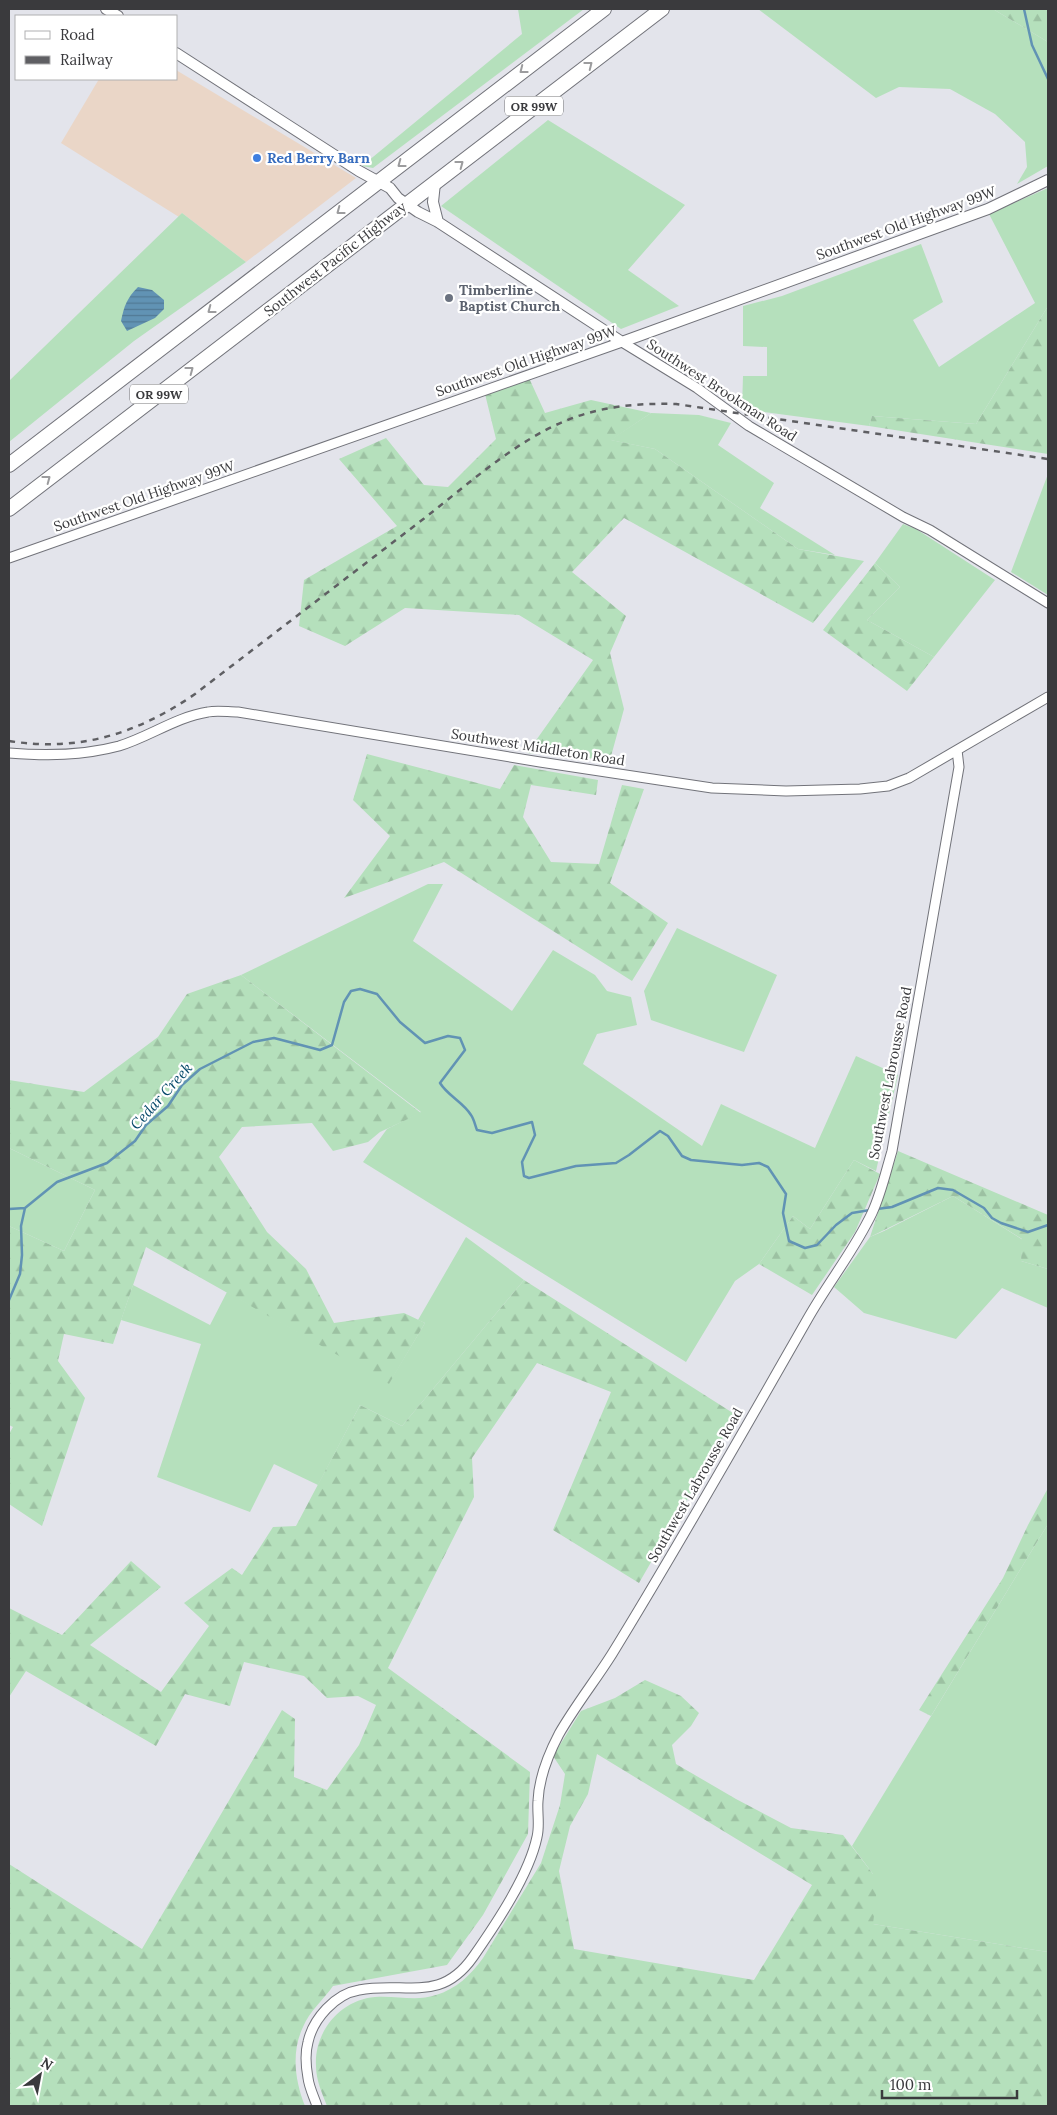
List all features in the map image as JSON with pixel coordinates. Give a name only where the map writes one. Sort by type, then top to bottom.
[{"type":"highway","name":"OR 99W","points":[[9,466],[604,9]]},
{"type":"highway","name":"Southwest Pacific Highway","points":[[9,509],[662,9]]},
{"type":"street","name":"Southwest Brookman Road","points":[[178,54],[390,188],[398,198],[407,204],[697,388],[749,426],[903,517],[930,530],[1048,603]]},
{"type":"street","name":"Southwest Old Highway 99W","points":[[9,558],[622,342],[988,208],[1048,180]]},
{"type":"street","points":[[435,183],[433,202],[438,222]]},
{"type":"street","name":"Southwest Middleton Road","points":[[9,753],[59,756],[92,752],[120,746],[152,734],[182,719],[208,712],[238,712],[540,762],[712,788],[748,790],[860,789],[888,786],[909,778],[1048,698]]},
{"type":"street","name":"Southwest Labrousse Road","points":[[317,2106],[308,2080],[308,2042],[320,2017],[330,2004],[355,1990],[381,1987],[426,1988],[443,1983],[456,1975],[471,1959],[524,1875],[538,1835],[538,1801],[541,1776],[558,1737],[571,1713],[610,1656],[817,1302],[873,1211],[894,1141],[959,767],[957,750]]},
{"type":"shaded area","points":[[178,71],[356,178],[246,262],[182,213],[179,217],[61,143],[98,80],[178,80]]},
{"type":"green space","points":[[518,9],[584,9],[373,168],[362,166],[522,34]]},
{"type":"green space","points":[[758,9],[993,9],[1048,42],[1048,166],[1017,184],[1027,167],[1025,142],[995,114],[950,89],[899,87],[876,98]]},
{"type":"green space","points":[[993,9],[1048,9],[1048,42]]},
{"type":"green space","points":[[548,120],[685,205],[628,270],[679,306],[621,329],[441,206]]},
{"type":"green space","points":[[1048,188],[1048,306],[976,424],[872,416],[869,426],[742,409],[743,376],[767,376],[767,347],[743,346],[743,306],[782,296],[921,244],[943,302],[913,320],[939,367],[1035,303],[989,214]]},
{"type":"green space","points":[[182,213],[246,262],[134,341],[9,442],[9,381]]},
{"type":"green space","points":[[1048,306],[1048,454],[869,426],[872,416],[976,424]]},
{"type":"green space","points":[[529,378],[545,413],[591,400],[651,413],[611,440],[655,449],[798,549],[864,561],[813,623],[624,518],[572,572],[626,616],[610,653],[624,709],[610,760],[527,753],[593,660],[519,615],[405,608],[345,646],[299,626],[304,580],[397,526],[339,459],[386,438],[424,485],[448,487],[496,439],[485,394]]},
{"type":"green space","points":[[651,413],[699,415],[731,423],[718,445],[774,483],[760,508],[835,555],[798,549],[655,449],[610,440]]},
{"type":"green space","points":[[1048,474],[1048,595],[1011,572]]},
{"type":"green space","points":[[903,524],[916,529],[995,580],[934,657],[867,620],[900,587],[875,563]]},
{"type":"green space","points":[[875,563],[900,587],[867,620],[934,657],[907,691],[823,630]]},
{"type":"green space","points":[[367,754],[500,789],[514,765],[598,780],[596,795],[531,785],[523,817],[551,862],[599,864],[622,785],[644,789],[610,883],[668,923],[632,981],[444,862],[344,898],[390,836],[353,800]]},
{"type":"green space","points":[[428,884],[443,884],[413,941],[512,1011],[553,950],[595,975],[607,991],[631,997],[637,1025],[597,1034],[583,1064],[702,1146],[721,1104],[815,1148],[856,1056],[898,1075],[876,1171],[854,1160],[810,1229],[793,1216],[759,1264],[735,1281],[686,1362],[363,1162],[387,1129],[421,1112],[241,975]]},
{"type":"green space","points":[[677,928],[777,975],[744,1052],[651,1020],[644,991]]},
{"type":"green space","points":[[241,975],[421,1113],[380,1132],[368,1142],[333,1151],[312,1123],[242,1127],[219,1157],[267,1232],[306,1269],[334,1323],[404,1313],[425,1323],[389,1384],[146,1247],[113,1344],[64,1334],[58,1361],[85,1398],[42,1526],[9,1504],[9,1434],[13,1427],[9,1425],[9,1226],[64,1251],[95,1190],[9,1148],[9,1080],[84,1092],[158,1037],[187,994]]},
{"type":"green space","points":[[9,1148],[95,1190],[64,1251],[9,1226]]},
{"type":"green space","points":[[898,1151],[1048,1215],[1048,1269],[1021,1261],[1022,1239],[953,1196],[870,1237]]},
{"type":"green space","points":[[854,1160],[880,1174],[855,1232],[812,1295],[759,1264],[793,1216],[810,1229]]},
{"type":"green space","points":[[953,1196],[1023,1240],[1021,1261],[1048,1269],[1048,1308],[1002,1288],[956,1339],[864,1313],[834,1287],[870,1237]]},
{"type":"green space","points":[[466,1237],[524,1280],[402,1426],[360,1405],[318,1485],[274,1464],[250,1512],[157,1477],[201,1344],[121,1320],[133,1285],[210,1325],[227,1292],[389,1383],[425,1323],[418,1320]]},
{"type":"green space","points":[[524,1280],[736,1415],[639,1583],[553,1530],[611,1392],[537,1363],[472,1458],[474,1497],[388,1668],[530,1772],[528,1834],[483,1915],[447,1965],[333,1986],[306,2021],[299,2037],[296,2066],[299,2087],[305,2106],[9,2106],[9,1864],[142,1949],[282,1710],[295,1719],[294,1777],[327,1790],[359,1745],[376,1705],[358,1696],[327,1698],[304,1676],[244,1662],[230,1706],[185,1694],[156,1746],[26,1671],[9,1697],[9,1608],[62,1635],[131,1561],[161,1587],[90,1645],[161,1692],[209,1626],[184,1603],[232,1568],[242,1575],[273,1527],[296,1526],[360,1405],[402,1426]]},
{"type":"green space","points":[[1048,1488],[1048,1524],[931,1716],[919,1710],[1003,1578]]},
{"type":"green space","points":[[1048,1524],[1048,1952],[873,1924],[873,1874],[852,1846]]},
{"type":"green space","points":[[645,1680],[681,1696],[699,1713],[691,1726],[672,1745],[676,1764],[791,1828],[843,1835],[873,1874],[877,1889],[873,1924],[1048,1952],[1048,2106],[327,2106],[317,2076],[316,2066],[319,2041],[332,2020],[340,2011],[362,1999],[375,1997],[421,1998],[436,1995],[463,1981],[473,1970],[483,1958],[541,1863],[560,1805],[565,1774],[553,1756],[581,1711],[615,1698]],"holes":[[[597,1754],[812,1885],[754,1980],[574,1949],[559,1871],[570,1826],[588,1794]]]},
{"type":"water","points":[[138,287],[152,290],[164,300],[164,309],[155,318],[127,331],[121,321],[122,316],[131,295]]},
{"type":"waterway","points":[[1024,9],[1032,45],[1048,79]]},
{"type":"waterway","name":"Cedar Creek","points":[[9,1209],[25,1208],[57,1182],[107,1163],[135,1141],[146,1125],[168,1106],[182,1085],[200,1069],[253,1042],[274,1038],[320,1050],[332,1045],[344,1002],[351,991],[360,989],[377,994],[400,1022],[425,1043],[448,1036],[460,1038],[465,1050],[440,1083],[447,1092],[468,1110],[477,1130],[492,1133],[532,1122],[535,1135],[522,1162],[524,1176],[529,1178],[576,1166],[616,1163],[660,1131],[668,1136],[682,1156],[691,1160],[742,1165],[759,1163],[768,1167],[786,1194],[783,1213],[789,1241],[805,1248],[817,1245],[836,1225],[852,1213],[870,1210]]},
{"type":"waterway","name":"Cedar Creek","points":[[877,1209],[892,1207],[938,1188],[953,1190],[984,1208],[992,1218],[1001,1223],[1028,1232],[1048,1225]]},
{"type":"waterway","points":[[9,1300],[20,1274],[22,1255],[21,1226],[25,1208]]},
{"type":"railway","points":[[9,741],[35,744],[83,742],[129,729],[173,708],[195,694],[511,451],[565,421],[592,412],[620,406],[676,404],[1048,459]]},
{"type":"place","name":"Red Berry Barn","points":[[257,158]]},
{"type":"place","name":"Timberline Baptist Church","points":[[449,298]]}]
